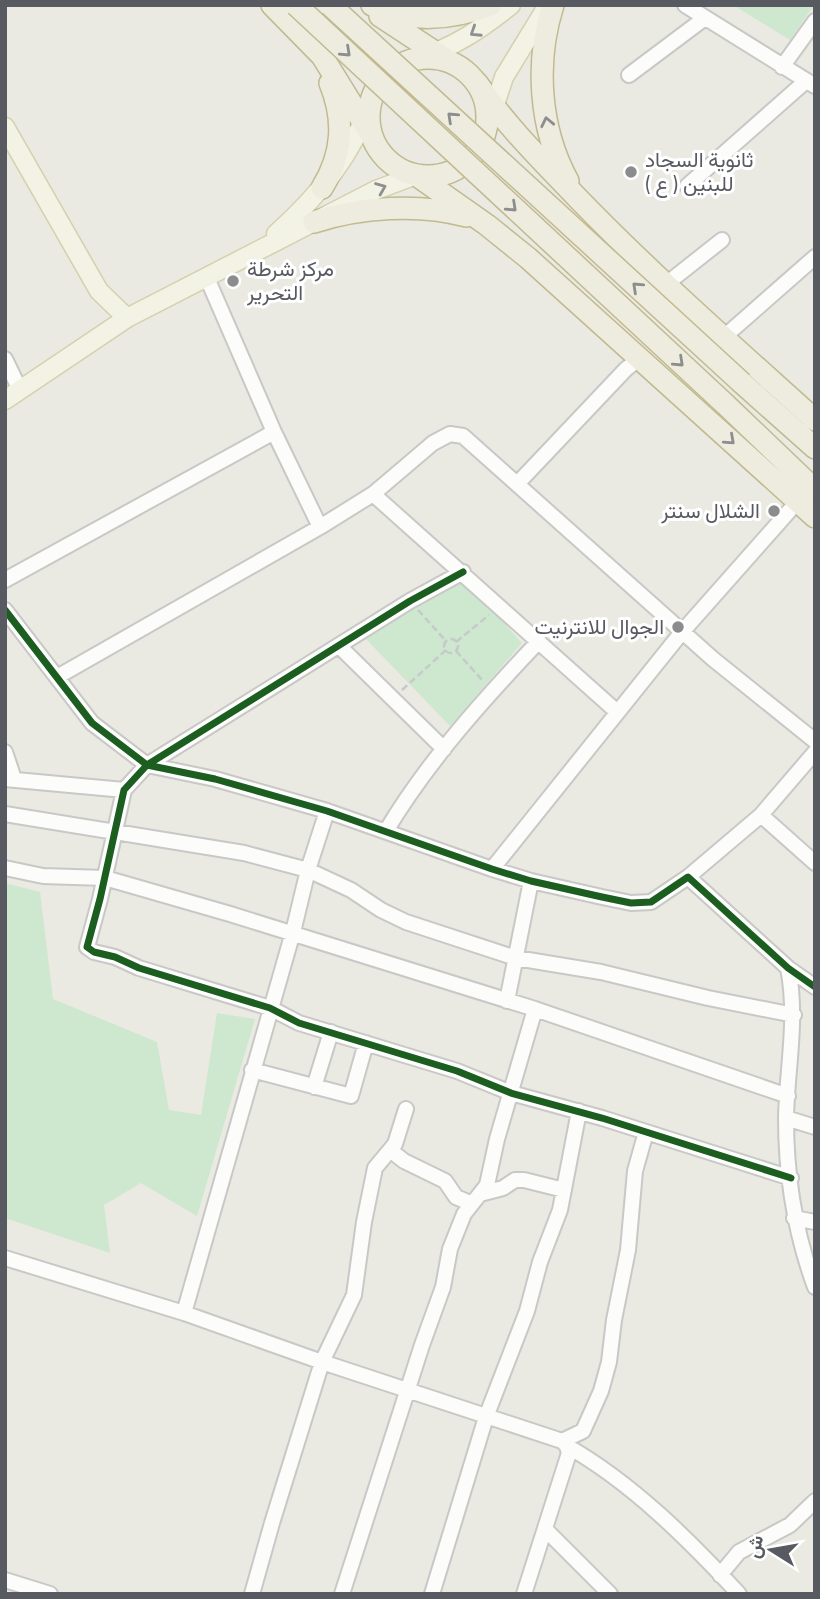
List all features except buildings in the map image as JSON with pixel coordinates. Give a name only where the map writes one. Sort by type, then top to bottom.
[{"type":"highway","points":[[272,5],[322,56],[388,161],[399,169],[428,176],[453,171],[474,155],[486,132],[487,107],[477,83]]},
{"type":"highway","points":[[296,5],[725,404],[806,495],[815,517]]},
{"type":"highway","points":[[330,5],[815,448]]},
{"type":"highway","points":[[369,5],[436,17],[491,5]]},
{"type":"highway","points":[[369,5],[426,56],[455,64],[467,72],[493,106],[584,205],[665,285],[815,420]]},
{"type":"highway","points":[[551,5],[542,56],[544,104],[554,149],[562,170],[584,205]]},
{"type":"highway","points":[[306,38],[330,82],[341,123],[337,157],[322,188]]},
{"type":"highway","points":[[369,131],[371,101],[377,86],[401,64],[426,56]]},
{"type":"highway","points":[[416,175],[487,225],[528,258],[640,358],[806,495]]},
{"type":"highway","points":[[314,222],[359,211],[439,209],[467,216],[487,225]]},
{"type":"main road","points":[[426,56],[478,31],[510,5]]},
{"type":"main road","points":[[486,132],[504,77],[551,5]]},
{"type":"main road","points":[[5,127],[99,291],[127,318]]},
{"type":"main road","points":[[255,252],[296,216],[369,131]]},
{"type":"main road","points":[[13,395],[127,318],[376,190],[416,175]]},
{"type":"street","points":[[685,5],[810,83],[687,186]]},
{"type":"street","points":[[629,75],[705,18]]},
{"type":"street","points":[[782,67],[815,21]]},
{"type":"street","points":[[665,285],[722,240]]},
{"type":"street","points":[[724,337],[815,257]]},
{"type":"street","points":[[207,278],[274,432],[320,527]]},
{"type":"street","points":[[518,483],[626,369],[640,358]]},
{"type":"street","points":[[5,359],[13,395]]},
{"type":"street","points":[[5,580],[274,432]]},
{"type":"street","points":[[57,677],[320,527],[373,494],[433,443],[450,434],[463,436],[682,632],[815,741]]},
{"type":"street","points":[[373,494],[616,711]]},
{"type":"street","points":[[492,869],[682,632],[806,495]]},
{"type":"street","points":[[463,572],[410,601],[147,765],[124,790],[87,947],[94,953],[115,957],[139,968],[270,1008],[299,1023],[457,1071],[510,1093],[579,1111],[791,1178]]},
{"type":"street","points":[[5,610],[92,723],[147,765],[215,779],[327,811],[531,881],[631,903],[651,902],[688,877],[761,815],[815,752]]},
{"type":"street","points":[[386,831],[410,791],[492,691],[539,641]]},
{"type":"street","points":[[339,646],[444,749]]},
{"type":"street","points":[[5,752],[10,779],[124,790]]},
{"type":"street","points":[[184,1313],[293,932],[308,870],[327,811]]},
{"type":"street","points":[[5,814],[244,853],[308,870],[351,890],[405,922],[516,958],[601,972],[708,998],[794,1015]]},
{"type":"street","points":[[761,815],[815,863]]},
{"type":"street","points":[[5,868],[43,876],[105,878],[293,932],[535,1009],[788,1096]]},
{"type":"street","points":[[688,877],[788,968],[815,988]]},
{"type":"street","points":[[507,1002],[531,881]]},
{"type":"street","points":[[788,968],[794,1015],[786,1118],[794,1218],[815,1287]]},
{"type":"street","points":[[342,1594],[443,1287],[450,1250],[464,1214],[487,1185],[535,1009]]},
{"type":"street","points":[[314,1087],[331,1032]]},
{"type":"street","points":[[252,1070],[351,1096],[366,1043]]},
{"type":"street","points":[[252,1594],[323,1362],[354,1295],[375,1168],[395,1144],[406,1109]]},
{"type":"street","points":[[432,1594],[486,1417],[527,1311],[540,1262],[560,1210],[579,1111]]},
{"type":"street","points":[[786,1118],[815,1127]]},
{"type":"street","points":[[564,1443],[583,1431],[601,1391],[609,1362],[628,1250],[635,1171],[646,1132]]},
{"type":"street","points":[[390,1150],[404,1161],[444,1181],[456,1197],[476,1199],[515,1180],[564,1190]]},
{"type":"street","points":[[794,1218],[815,1222]]},
{"type":"street","points":[[5,1258],[184,1313],[564,1443],[606,1471],[655,1511],[739,1594]]},
{"type":"street","points":[[524,1594],[569,1453],[564,1443]]},
{"type":"street","points":[[720,1575],[739,1552],[790,1525],[815,1501]]},
{"type":"street","points":[[545,1529],[610,1594]]},
{"type":"street","points":[[5,1580],[50,1594]]},
{"type":"path","points":[[410,601],[446,641]]},
{"type":"path","points":[[456,642],[499,607]]},
{"type":"path","points":[[446,641],[452,639],[456,642],[456,651]]},
{"type":"path","points":[[446,641],[446,650]]},
{"type":"path","points":[[446,650],[456,651]]},
{"type":"path","points":[[393,699],[446,650]]},
{"type":"path","points":[[456,651],[492,691]]},
{"type":"green space","points":[[733,5],[814,5],[790,40]]},
{"type":"green space","points":[[465,580],[522,643],[450,726],[363,636]]},
{"type":"green space","points":[[5,883],[40,892],[53,999],[157,1042],[169,1110],[201,1115],[217,1013],[255,1019],[197,1216],[141,1183],[104,1205],[110,1253],[5,1218]]},
{"type":"cycle path","points":[[463,572],[410,601],[147,765],[124,790],[87,947],[139,968],[270,1008],[299,1023],[457,1071],[511,1093],[602,1118],[791,1178]]},
{"type":"cycle path","points":[[5,610],[92,723],[147,765],[215,779],[327,811],[492,869],[602,897],[631,903],[651,902],[688,877],[788,968],[815,987]]},
{"type":"place","name":"ثانوية السجاد ( ع ) للبنين","points":[[631,172]]},
{"type":"place","name":"مركز شرطة التحرير","points":[[233,281]]},
{"type":"place","name":"الشلال سنتر","points":[[774,511]]},
{"type":"place","name":"الجوال للانترنيت","points":[[678,627]]}]
